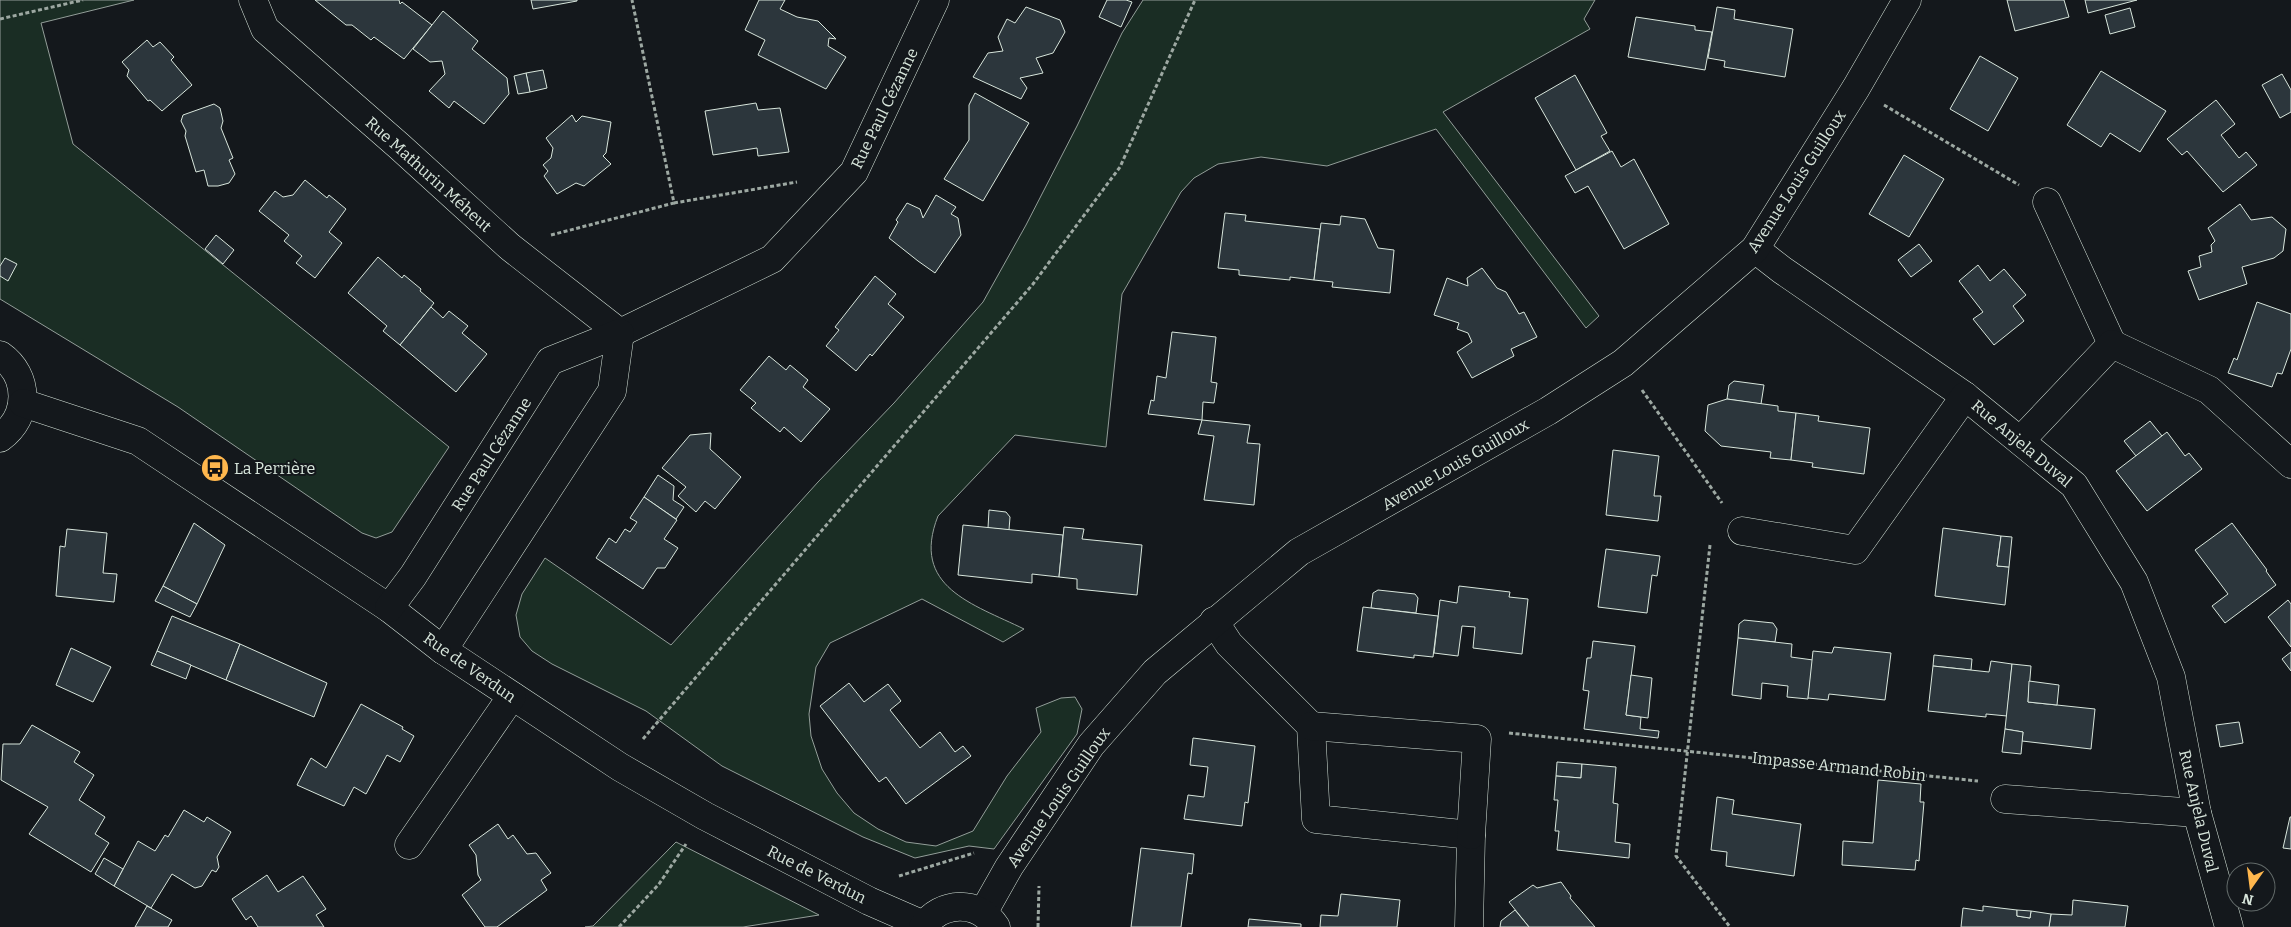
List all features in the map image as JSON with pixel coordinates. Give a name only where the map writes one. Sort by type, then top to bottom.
[{"type":"street","name":"Rue Mathurin Méheut","points":[[253,0],[265,30],[400,146],[510,247],[620,333]]},
{"type":"street","name":"Rue Paul Cézanne","points":[[389,608],[413,576],[550,361],[620,333],[772,259],[854,172],[935,0]]},
{"type":"street","name":"Avenue Louis Guilloux","points":[[990,920],[1009,867],[1091,745],[1155,672],[1299,552],[1548,411],[1623,363],[1755,249],[1856,88],[1907,0]]},
{"type":"street","points":[[2047,202],[2112,344],[2209,390],[2291,464]]},
{"type":"street","name":"Rue Anjela Duval","points":[[1755,249],[1782,270],[1965,396],[2074,485],[2134,582],[2171,677],[2197,813],[2229,927]]},
{"type":"street","points":[[443,650],[612,391],[620,333]]},
{"type":"street","points":[[2021,440],[2112,344]]},
{"type":"street","points":[[0,355],[7,360],[17,373],[22,388],[23,403],[18,418],[10,431],[0,438]]},
{"type":"street","points":[[1742,531],[1855,550],[1965,396]]},
{"type":"street","name":"Rue de Verdun","points":[[23,403],[138,441],[389,608],[443,650],[620,767],[705,816],[869,901],[924,926]]},
{"type":"street","points":[[1214,621],[1229,644],[1311,726],[1477,739],[1468,927]]},
{"type":"street","points":[[409,845],[512,696]]},
{"type":"street","points":[[1311,726],[1316,819],[1471,835]]},
{"type":"street","points":[[2005,798],[2197,813]]},
{"type":"street","points":[[924,926],[933,916],[945,908],[958,906],[971,908],[990,920]]},
{"type":"path","points":[[0,19],[83,0]]},
{"type":"path","points":[[632,0],[674,203]]},
{"type":"path","points":[[620,767],[1033,284],[1120,167],[1195,0]]},
{"type":"path","points":[[1856,88],[2047,202]]},
{"type":"path","points":[[510,247],[674,203],[854,172]]},
{"type":"path","points":[[1623,363],[1742,531],[1710,545],[1676,856],[1730,927]]},
{"type":"path","name":"Impasse Armand Robin","points":[[1477,739],[1495,731],[1982,781],[2005,798]]},
{"type":"path","points":[[619,927],[658,884],[705,816]]},
{"type":"path","points":[[1038,927],[1039,881]]},
{"type":"green space","points":[[0,0],[134,0],[41,23],[73,144],[449,447],[392,532],[376,538],[362,533],[178,407],[0,299]]},
{"type":"green space","points":[[1143,0],[1595,0],[1584,19],[1590,29],[1443,112],[1599,316],[1586,328],[1436,129],[1327,166],[1261,157],[1218,164],[1194,178],[1181,192],[1122,294],[1106,447],[1015,435],[938,516],[932,540],[932,560],[939,576],[951,590],[967,601],[1024,629],[1003,642],[922,599],[830,643],[816,667],[809,714],[811,736],[822,769],[837,793],[854,813],[878,829],[906,842],[936,846],[973,831],[1007,776],[1041,732],[1036,708],[1061,698],[1075,697],[1082,709],[1077,734],[994,849],[969,846],[915,858],[863,837],[722,766],[646,711],[552,664],[532,651],[520,637],[516,615],[522,594],[545,558],[671,645],[818,482],[894,403],[983,302],[1026,225],[1122,33]]},
{"type":"green space","points":[[676,842],[819,915],[743,927],[585,927],[593,926]]},
{"type":"building","points":[[315,0],[399,0],[400,4],[402,2],[432,25],[404,59],[374,37],[371,40],[352,25],[346,25]]},
{"type":"building","points":[[531,0],[577,0],[577,1],[533,9]]},
{"type":"building","points":[[759,0],[785,0],[780,9],[797,17],[818,21],[836,39],[829,38],[828,46],[846,57],[826,89],[758,55],[765,40],[745,30]]},
{"type":"building","points":[[1107,0],[1126,0],[1132,2],[1121,27],[1099,17]]},
{"type":"building","points":[[2007,0],[2064,0],[2069,17],[2015,31]]},
{"type":"building","points":[[2085,0],[2137,0],[2088,13]]},
{"type":"building","points":[[1026,7],[1060,20],[1065,32],[1053,53],[1036,58],[1043,73],[1020,78],[1027,88],[1021,99],[973,77],[988,53],[1003,51],[998,37],[1007,19],[1015,23]]},
{"type":"building","points":[[1717,7],[1735,10],[1734,19],[1793,29],[1785,77],[1724,67],[1725,61],[1708,58]]},
{"type":"building","points":[[2130,8],[2135,27],[2110,34],[2105,15]]},
{"type":"building","points":[[443,11],[478,41],[472,49],[507,78],[509,94],[484,124],[454,101],[449,108],[429,91],[445,74],[442,61],[430,62],[413,49]]},
{"type":"building","points":[[1636,17],[1695,26],[1695,30],[1712,32],[1705,70],[1628,57]]},
{"type":"building","points":[[147,40],[153,47],[160,42],[174,57],[171,60],[192,85],[162,111],[150,100],[148,101],[127,76],[129,70],[122,62]]},
{"type":"building","points":[[1980,56],[2018,78],[1988,131],[1950,109]]},
{"type":"building","points":[[543,70],[547,88],[530,92],[526,73]]},
{"type":"building","points":[[2101,71],[2166,111],[2140,152],[2110,133],[2101,147],[2067,125]]},
{"type":"building","points":[[526,73],[530,92],[518,94],[514,76]]},
{"type":"building","points":[[2282,74],[2291,90],[2291,112],[2280,118],[2262,85]]},
{"type":"building","points":[[1575,75],[1607,133],[1601,136],[1610,151],[1576,170],[1535,98]]},
{"type":"building","points":[[975,93],[1029,123],[983,201],[944,179],[969,140],[969,105]]},
{"type":"building","points":[[2216,100],[2235,124],[2221,135],[2239,158],[2246,152],[2257,165],[2223,192],[2187,151],[2182,155],[2167,139]]},
{"type":"building","points":[[756,103],[758,110],[780,108],[789,152],[758,156],[757,148],[713,155],[705,111]]},
{"type":"building","points":[[214,104],[220,108],[223,121],[221,128],[233,158],[229,160],[235,174],[229,183],[208,186],[204,170],[196,172],[185,136],[186,131],[181,121],[183,115]]},
{"type":"building","points":[[572,115],[576,122],[582,116],[611,122],[606,153],[603,156],[611,164],[584,186],[576,183],[557,194],[544,176],[548,171],[543,165],[551,158],[553,148],[546,138]]},
{"type":"building","points":[[1612,151],[1621,167],[1634,159],[1669,224],[1624,249],[1588,186],[1575,193],[1565,176]]},
{"type":"building","points":[[1904,155],[1944,179],[1909,237],[1869,214]]},
{"type":"building","points":[[305,180],[327,198],[329,195],[346,209],[329,232],[342,243],[315,278],[296,263],[302,256],[284,241],[289,235],[259,211],[275,191],[283,197],[293,195]]},
{"type":"building","points":[[936,195],[956,207],[951,214],[958,218],[961,235],[935,273],[889,238],[898,222],[896,220],[907,203],[920,209],[923,218]]},
{"type":"building","points":[[2240,204],[2251,220],[2272,217],[2286,229],[2283,251],[2274,258],[2242,267],[2247,284],[2199,300],[2188,271],[2201,267],[2199,256],[2212,252],[2211,245],[2215,241],[2208,228]]},
{"type":"building","points":[[1225,213],[1246,215],[1245,221],[1320,229],[1314,280],[1290,277],[1290,280],[1239,275],[1239,270],[1218,268]]},
{"type":"building","points":[[1341,216],[1365,219],[1378,248],[1394,250],[1390,293],[1332,287],[1333,282],[1314,280],[1321,223],[1340,225]]},
{"type":"building","points":[[216,235],[234,250],[223,264],[205,249]]},
{"type":"building","points":[[1919,244],[1932,261],[1911,277],[1898,260]]},
{"type":"building","points":[[378,257],[402,278],[404,275],[434,303],[400,345],[383,331],[387,326],[348,293]]},
{"type":"building","points":[[5,258],[17,264],[8,281],[0,276],[0,266]]},
{"type":"building","points":[[1978,265],[1990,281],[2004,269],[2026,295],[2013,306],[2024,321],[1994,345],[1973,319],[1983,312],[1959,281]]},
{"type":"building","points":[[1482,268],[1497,288],[1506,292],[1519,314],[1524,312],[1537,337],[1511,349],[1514,356],[1472,378],[1457,352],[1472,342],[1468,333],[1457,329],[1459,323],[1434,315],[1447,278],[1468,286],[1467,278]]},
{"type":"building","points":[[875,276],[896,294],[888,304],[904,317],[872,356],[870,354],[856,371],[826,346],[839,330],[835,327]]},
{"type":"building","points":[[2257,302],[2291,314],[2291,349],[2282,374],[2277,373],[2272,387],[2228,373],[2234,358],[2237,360]]},
{"type":"building","points":[[431,307],[443,318],[449,311],[468,326],[462,333],[487,354],[456,392],[400,345]]},
{"type":"building","points":[[1172,332],[1216,337],[1211,382],[1217,383],[1214,403],[1203,402],[1202,420],[1148,414],[1151,400],[1154,401],[1157,376],[1166,378]]},
{"type":"building","points":[[769,356],[786,370],[790,365],[808,380],[803,387],[830,409],[801,442],[784,427],[780,432],[751,408],[756,403],[740,390]]},
{"type":"building","points":[[1734,381],[1764,385],[1761,404],[1727,399],[1729,385]]},
{"type":"building","points":[[1727,399],[1778,406],[1778,411],[1796,413],[1791,460],[1770,458],[1771,452],[1721,446],[1705,431],[1708,405]]},
{"type":"building","points":[[1796,413],[1819,416],[1818,421],[1870,428],[1864,474],[1812,467],[1813,463],[1791,460]]},
{"type":"building","points":[[1202,420],[1250,425],[1247,443],[1260,444],[1254,505],[1204,500],[1214,436],[1198,434]]},
{"type":"building","points":[[2150,421],[2162,436],[2136,456],[2124,441]]},
{"type":"building","points":[[2167,432],[2185,456],[2189,453],[2202,469],[2147,511],[2116,471]]},
{"type":"building","points":[[711,433],[710,449],[741,477],[715,509],[705,501],[696,512],[678,496],[686,487],[662,468],[690,435]]},
{"type":"building","points":[[1613,450],[1659,456],[1654,496],[1661,496],[1658,521],[1606,515]]},
{"type":"building","points":[[658,475],[674,486],[673,500],[684,507],[676,519],[644,497]]},
{"type":"building","points":[[644,497],[677,520],[664,539],[678,548],[665,568],[657,568],[643,589],[596,558],[609,538],[616,543],[625,529],[630,532],[637,522],[630,518]]},
{"type":"building","points":[[989,510],[1006,512],[1010,517],[1009,530],[988,528]]},
{"type":"building","points":[[194,523],[225,545],[197,604],[163,586]]},
{"type":"building","points":[[2232,523],[2276,585],[2225,623],[2212,606],[2228,594],[2195,550]]},
{"type":"building","points":[[963,525],[1063,535],[1059,577],[1032,574],[1032,583],[958,575]]},
{"type":"building","points":[[1064,527],[1084,529],[1082,539],[1142,545],[1137,595],[1077,589],[1077,579],[1059,577]]},
{"type":"building","points":[[1943,528],[2001,536],[1997,566],[2009,567],[2005,605],[1935,596]]},
{"type":"building","points":[[67,529],[107,533],[103,573],[117,574],[114,602],[56,596],[60,546],[65,547]]},
{"type":"building","points":[[2001,536],[2012,537],[2009,567],[1997,566]]},
{"type":"building","points":[[1606,549],[1660,556],[1657,576],[1652,575],[1647,613],[1598,607]]},
{"type":"building","points":[[163,586],[197,604],[190,617],[155,601]]},
{"type":"building","points":[[1459,586],[1510,592],[1509,597],[1528,599],[1522,654],[1473,648],[1475,627],[1462,626],[1458,656],[1434,653],[1440,600],[1457,603]]},
{"type":"building","points":[[1378,590],[1415,594],[1418,598],[1416,613],[1371,608],[1373,593]]},
{"type":"building","points":[[2288,600],[2291,604],[2291,647],[2268,617]]},
{"type":"building","points":[[1363,607],[1438,616],[1433,657],[1414,655],[1414,658],[1357,651]]},
{"type":"building","points":[[172,616],[240,644],[226,680],[157,651]]},
{"type":"building","points":[[1744,620],[1773,623],[1777,629],[1775,642],[1738,638],[1739,624]]},
{"type":"building","points":[[1738,638],[1792,644],[1791,657],[1813,660],[1808,699],[1787,697],[1788,686],[1762,683],[1761,699],[1732,695]]},
{"type":"building","points":[[1593,641],[1635,646],[1626,715],[1641,717],[1640,729],[1659,731],[1658,738],[1584,729],[1589,691],[1583,690],[1587,658],[1591,658]]},
{"type":"building","points":[[240,644],[327,683],[314,717],[226,680]]},
{"type":"building","points":[[1834,647],[1891,653],[1885,700],[1829,694],[1828,700],[1808,698],[1813,651],[1832,653]]},
{"type":"building","points":[[71,648],[111,667],[93,702],[56,685]]},
{"type":"building","points":[[157,651],[191,665],[186,679],[151,665]]},
{"type":"building","points":[[2291,652],[2291,671],[2282,659]]},
{"type":"building","points":[[1934,655],[1972,659],[1971,670],[1933,666]]},
{"type":"building","points":[[1991,661],[2012,664],[2007,716],[1986,714],[1986,717],[1928,711],[1933,666],[1989,672]]},
{"type":"building","points":[[2012,664],[2031,666],[2028,702],[2095,709],[2091,749],[2022,741],[2023,732],[2005,729]]},
{"type":"building","points":[[1631,675],[1652,678],[1648,718],[1626,715]]},
{"type":"building","points":[[2029,681],[2059,685],[2057,705],[2028,702]]},
{"type":"building","points":[[849,683],[864,702],[888,684],[901,701],[890,710],[920,748],[940,732],[955,752],[963,746],[971,756],[906,804],[886,777],[879,782],[820,706]]},
{"type":"building","points":[[361,704],[403,727],[402,729],[414,736],[400,762],[387,755],[366,794],[354,787],[344,806],[297,785],[311,758],[326,768]]},
{"type":"building","points":[[2239,722],[2243,743],[2220,747],[2216,725]]},
{"type":"building","points":[[32,725],[80,752],[74,762],[94,775],[79,800],[105,817],[95,834],[109,843],[91,872],[29,834],[48,807],[1,780],[3,744],[20,744]]},
{"type":"building","points":[[2005,729],[2023,732],[2021,754],[2002,752]]},
{"type":"building","points":[[1193,738],[1255,746],[1248,803],[1245,802],[1242,826],[1184,819],[1188,795],[1204,797],[1208,767],[1190,765]]},
{"type":"building","points":[[1557,762],[1582,764],[1581,778],[1556,776]]},
{"type":"building","points":[[1582,764],[1616,767],[1613,803],[1618,804],[1615,842],[1630,844],[1629,858],[1557,850],[1559,831],[1555,831],[1558,800],[1554,800],[1556,776],[1581,778]]},
{"type":"building","points":[[1878,780],[1921,784],[1920,802],[1924,802],[1919,861],[1916,860],[1915,870],[1842,865],[1843,841],[1873,843]]},
{"type":"building","points":[[1717,797],[1734,800],[1732,814],[1801,824],[1794,876],[1726,866],[1727,852],[1711,850]]},
{"type":"building","points":[[184,810],[204,822],[207,817],[231,832],[217,857],[219,867],[216,872],[212,870],[202,886],[195,888],[172,874],[151,908],[114,886],[138,841],[155,851],[165,835],[168,837]]},
{"type":"building","points":[[2291,817],[2291,849],[2283,848]]},
{"type":"building","points":[[498,824],[508,839],[513,835],[527,854],[536,853],[551,873],[541,880],[547,890],[497,927],[485,927],[462,895],[481,880],[478,875],[476,855],[469,845]]},
{"type":"building","points":[[1141,848],[1194,854],[1192,874],[1188,873],[1181,927],[1131,927]]},
{"type":"building","points":[[104,858],[123,869],[114,886],[95,874]]},
{"type":"building","points":[[267,875],[278,892],[303,876],[326,909],[316,915],[324,927],[258,927],[251,916],[246,920],[232,899]]},
{"type":"building","points":[[1561,882],[1571,896],[1570,898],[1595,927],[1529,927],[1509,902],[1533,885],[1537,888]]},
{"type":"building","points":[[1341,894],[1400,900],[1397,927],[1320,927],[1321,915],[1338,916]]},
{"type":"building","points":[[2073,900],[2128,906],[2125,927],[2049,927],[2051,914],[2072,915]]},
{"type":"building","points":[[147,906],[172,920],[168,927],[135,927]]},
{"type":"building","points":[[1983,906],[2017,910],[2017,916],[2030,918],[2031,911],[2051,914],[2049,927],[1961,927],[1963,908],[1983,911]]},
{"type":"building","points":[[1515,910],[1529,927],[1500,927],[1501,921]]},
{"type":"building","points":[[2017,910],[2031,911],[2030,918],[2017,916]]},
{"type":"building","points":[[1249,919],[1301,924],[1301,927],[1248,927]]},
{"type":"place","name":"La Perrière","points":[[215,468]]}]
